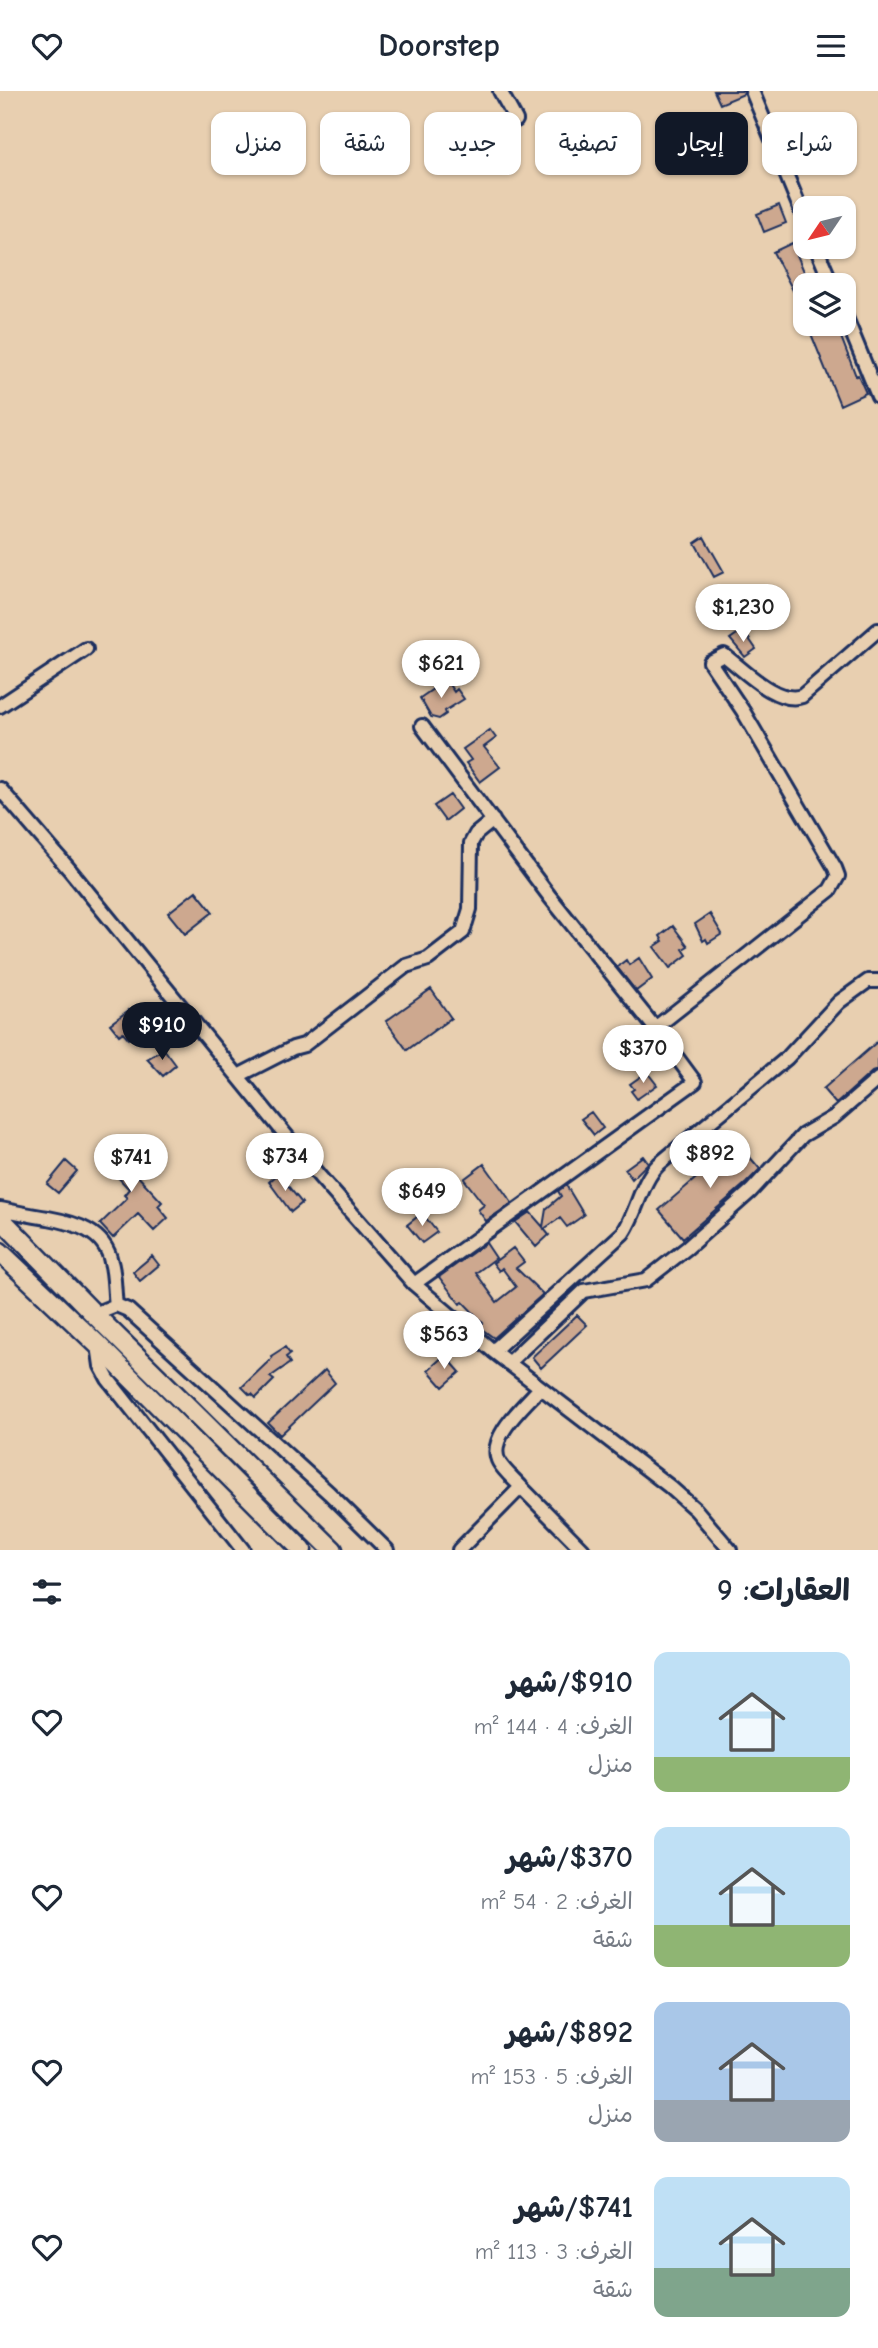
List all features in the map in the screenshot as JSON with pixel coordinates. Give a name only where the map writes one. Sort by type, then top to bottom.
[{"type":"highway","points":[[0,1218],[93,1314],[333,1550]]},
{"type":"highway","points":[[0,1252],[98,1345],[302,1550]]},
{"type":"street","points":[[500,91],[512,112]]},
{"type":"street","points":[[752,91],[795,196]]},
{"type":"street","points":[[853,336],[878,397]]},
{"type":"street","points":[[655,1028],[830,890],[838,876],[743,711],[710,662],[724,655],[775,694],[794,698],[802,695],[878,630]]},
{"type":"street","points":[[0,706],[86,649]]},
{"type":"street","points":[[414,1284],[694,1083],[655,1028],[550,897],[422,726]]},
{"type":"street","points":[[0,789],[69,869],[320,1177],[414,1284],[508,1363],[669,1486],[696,1510],[730,1550]]},
{"type":"street","points":[[238,1076],[304,1045],[406,967],[428,959],[463,933],[470,909],[471,843],[476,834],[493,820]]},
{"type":"street","points":[[493,1351],[623,1233],[646,1179],[659,1164],[787,1058],[839,1002],[868,981],[878,981]]},
{"type":"street","points":[[508,1363],[584,1291],[641,1282],[687,1248],[751,1191],[803,1135],[834,1117],[878,1079]]},
{"type":"street","points":[[0,1209],[68,1221],[96,1236],[108,1251],[111,1261],[116,1305]]},
{"type":"street","points":[[93,1314],[116,1305],[128,1310],[329,1493],[387,1550]]},
{"type":"street","points":[[98,1345],[101,1366],[113,1386],[243,1550]]},
{"type":"street","points":[[540,1388],[495,1444],[498,1461],[583,1550]]},
{"type":"street","points":[[458,1550],[521,1487]]},
{"type":"building","points":[[714,91],[743,91],[744,94],[720,104]]},
{"type":"building","points":[[779,205],[786,223],[764,232],[757,214]]},
{"type":"building","points":[[792,243],[793,259],[799,259],[805,273],[793,273],[793,290],[773,252]]},
{"type":"building","points":[[812,336],[841,336],[856,376],[858,375],[866,393],[840,405]]},
{"type":"building","points":[[704,537],[724,572],[714,577],[695,543]]},
{"type":"building","points":[[743,630],[756,649],[745,657],[730,639]]},
{"type":"building","points":[[446,680],[454,692],[457,689],[464,699],[445,711],[446,714],[439,719],[431,717],[420,698]]},
{"type":"building","points":[[490,730],[496,738],[484,747],[500,767],[480,782],[466,763],[471,760],[463,749]]},
{"type":"building","points":[[450,795],[460,809],[445,821],[434,806]]},
{"type":"building","points":[[196,891],[213,912],[185,934],[168,913]]},
{"type":"building","points":[[710,914],[722,934],[708,943],[706,939],[703,941],[695,924]]},
{"type":"building","points":[[673,926],[688,946],[683,949],[687,955],[670,968],[654,947],[663,941],[660,936]]},
{"type":"building","points":[[639,958],[652,979],[636,991],[617,967],[626,960],[629,965]]},
{"type":"building","points":[[431,989],[451,1018],[407,1050],[386,1021]]},
{"type":"building","points":[[129,1010],[143,1029],[129,1039],[123,1032],[119,1035],[110,1024]]},
{"type":"building","points":[[878,1041],[878,1070],[872,1072],[836,1104],[823,1089]]},
{"type":"building","points":[[164,1049],[176,1065],[163,1076],[147,1059]]},
{"type":"building","points":[[647,1072],[657,1085],[637,1099],[630,1084]]},
{"type":"building","points":[[591,1112],[603,1128],[594,1135],[581,1119]]},
{"type":"building","points":[[735,1140],[760,1169],[683,1238],[659,1210],[724,1154],[722,1151]]},
{"type":"building","points":[[111,1145],[117,1152],[123,1146],[142,1167],[135,1173],[162,1202],[158,1206],[168,1218],[154,1231],[138,1214],[113,1238],[100,1224],[127,1198],[124,1195],[129,1189],[99,1157]]},
{"type":"building","points":[[643,1156],[648,1163],[632,1179],[625,1169]]},
{"type":"building","points":[[66,1161],[77,1171],[58,1193],[47,1184]]},
{"type":"building","points":[[484,1164],[512,1203],[486,1221],[478,1210],[484,1205],[464,1179]]},
{"type":"building","points":[[278,1174],[302,1203],[291,1212],[269,1182]]},
{"type":"building","points":[[566,1185],[584,1215],[567,1227],[560,1218],[544,1229],[549,1235],[536,1247],[515,1222],[530,1212],[543,1227],[546,1209],[561,1196],[558,1191]]},
{"type":"building","points":[[422,1213],[437,1232],[422,1243],[407,1225]]},
{"type":"building","points":[[486,1243],[496,1258],[476,1273],[497,1302],[516,1287],[502,1268],[499,1271],[493,1263],[513,1248],[524,1262],[516,1268],[543,1294],[494,1338],[479,1327],[483,1323],[463,1302],[460,1304],[439,1277]]},
{"type":"building","points":[[152,1256],[159,1265],[140,1281],[133,1272]]},
{"type":"building","points":[[577,1315],[587,1325],[541,1368],[532,1357]]},
{"type":"building","points":[[285,1347],[290,1354],[286,1357],[290,1363],[270,1377],[274,1380],[256,1398],[250,1395],[242,1387],[271,1356]]},
{"type":"building","points":[[445,1355],[460,1372],[443,1387],[428,1370]]},
{"type":"building","points":[[325,1370],[335,1383],[280,1435],[268,1423]]}]
